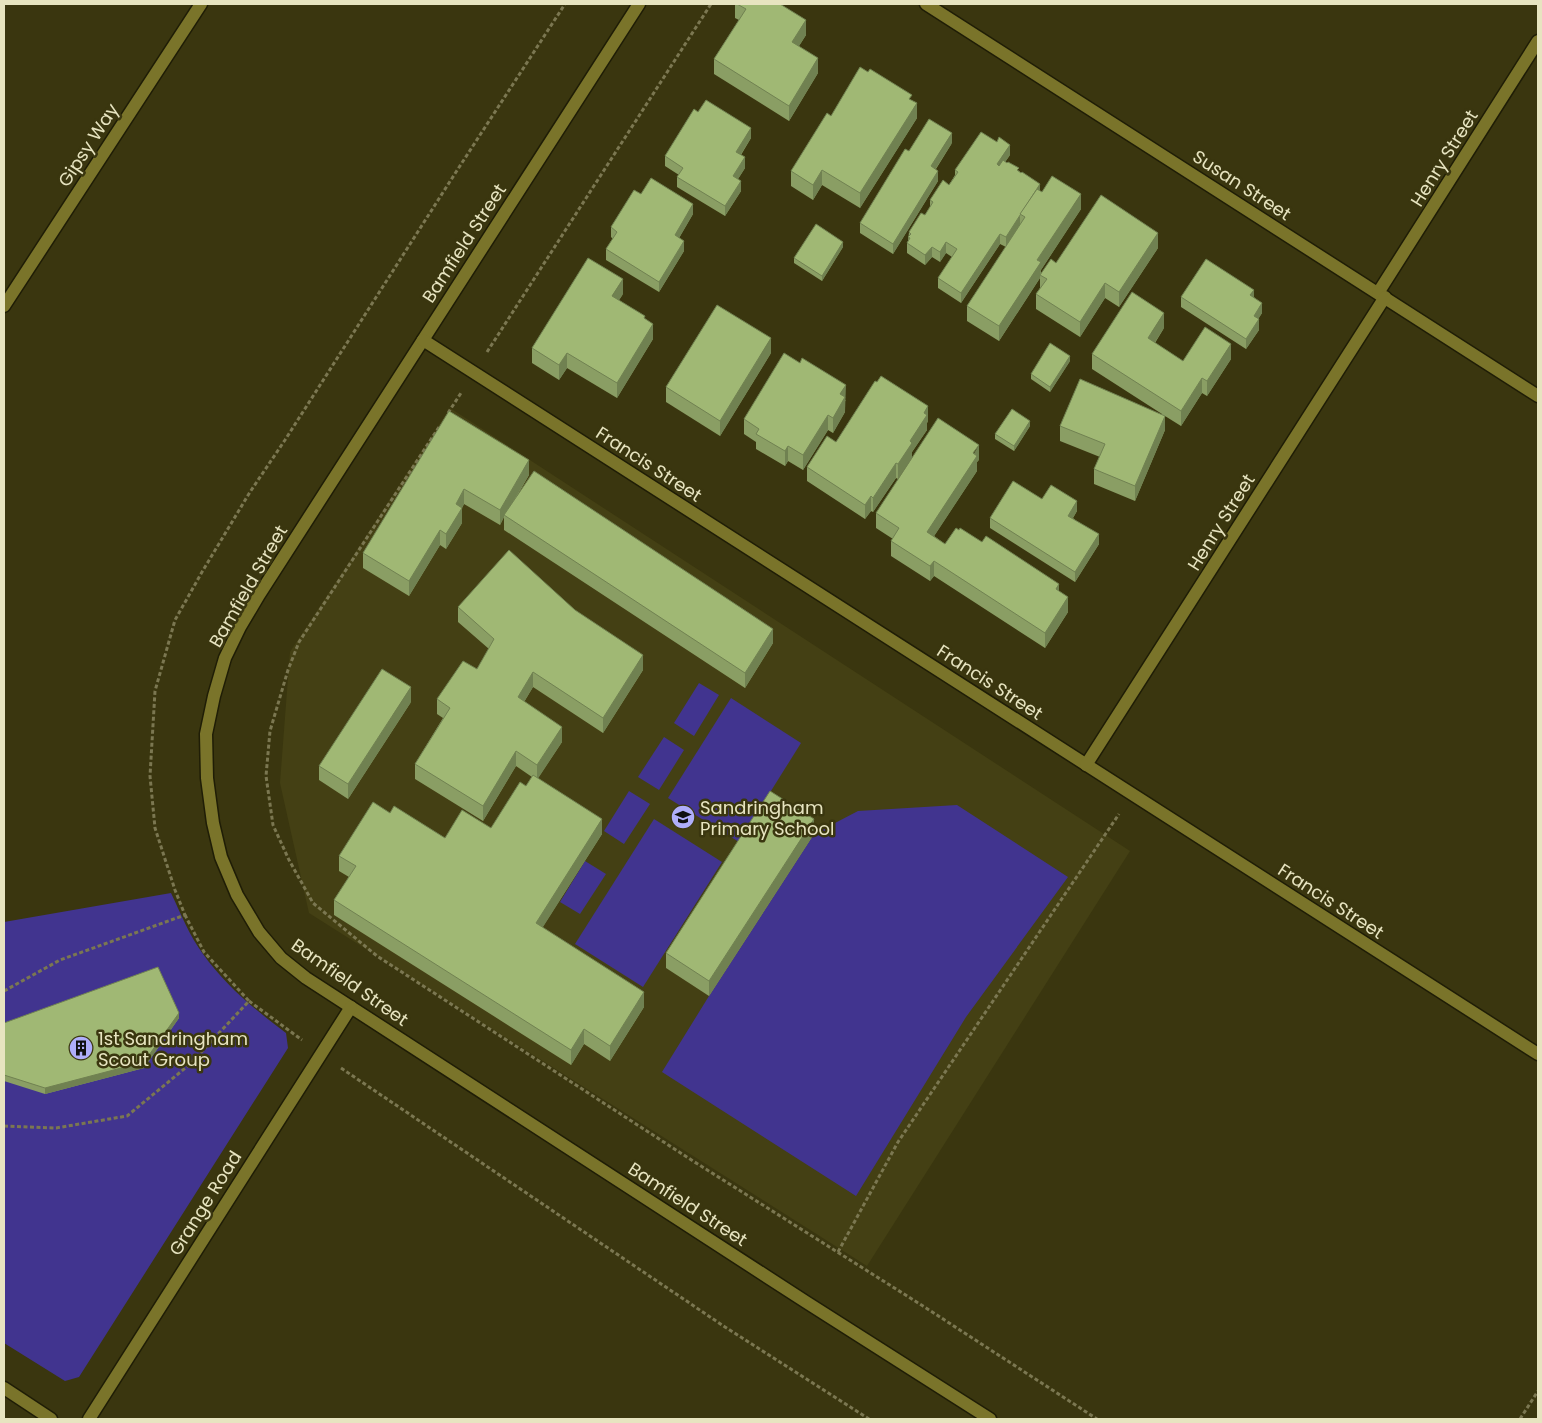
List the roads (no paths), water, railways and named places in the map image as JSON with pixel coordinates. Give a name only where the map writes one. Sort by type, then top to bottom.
[{"type":"street","name":"Gipsy Way","points":[[4,306],[201,4]]},
{"type":"street","name":"Bamfield Street","points":[[639,4],[240,627],[225,658],[206,734],[213,823],[221,857],[237,895],[259,932],[281,958],[306,978],[990,1419]]},
{"type":"street","name":"Susan Street","points":[[926,4],[1538,396]]},
{"type":"street","name":"Henry Street","points":[[1086,765],[1382,295],[1538,41]]},
{"type":"street","name":"Francis Street","points":[[423,340],[1538,1054]]},
{"type":"street","name":"Grange Road","points":[[89,1419],[351,1007]]},
{"type":"street","points":[[4,1388],[51,1419]]},
{"type":"place","name":"Sandringham Primary School","points":[[683,817]]},
{"type":"place","name":"1st Sandringham Scout Group","points":[[81,1048]]}]
